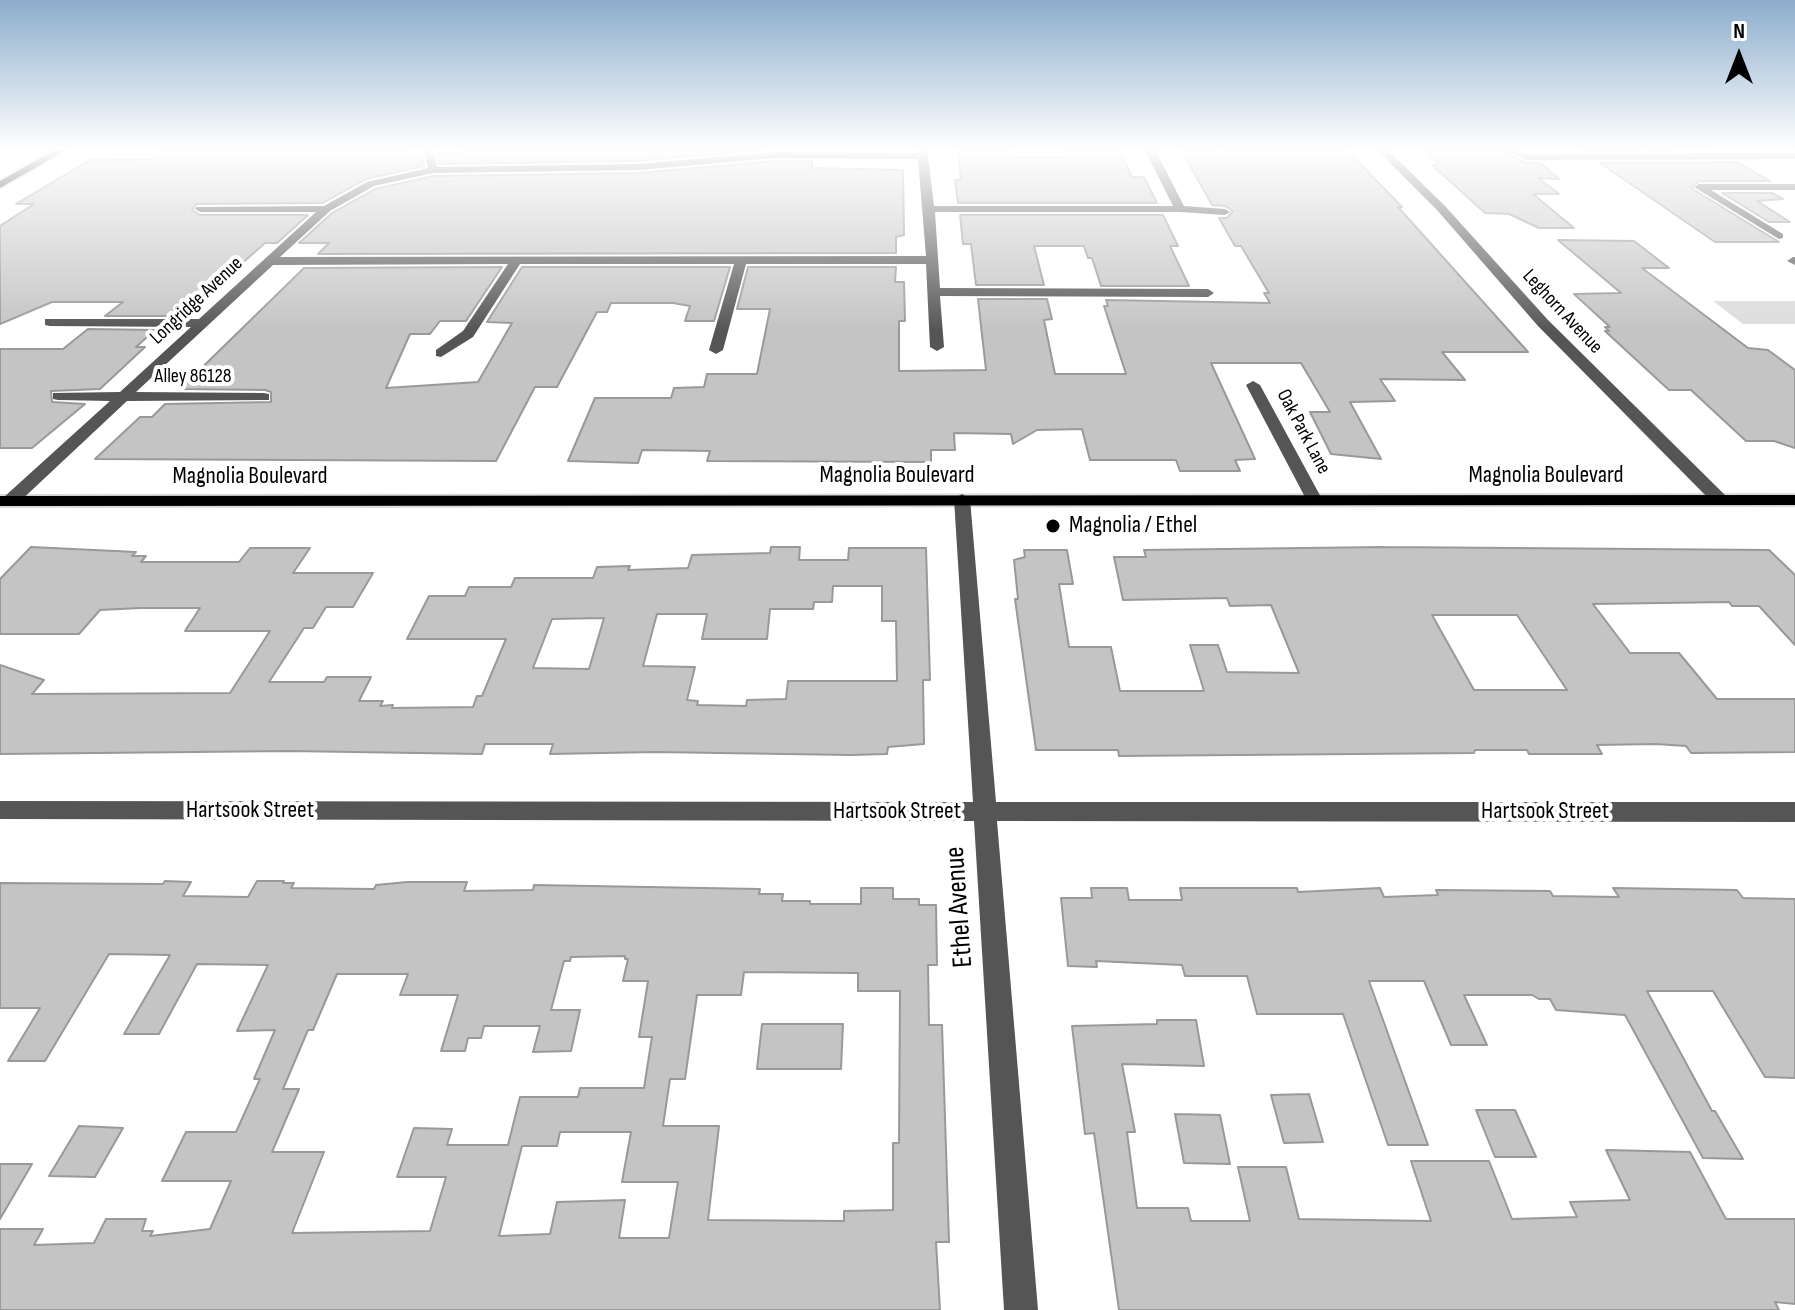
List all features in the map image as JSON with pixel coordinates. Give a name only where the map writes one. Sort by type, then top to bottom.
[{"type":"main road","name":"Magnolia Boulevard","points":[[5,501],[1795,500]]},
{"type":"street","name":"Longridge Avenue","points":[[5,501],[123,397],[326,209]]},
{"type":"street","points":[[929,209],[937,347]]},
{"type":"street","points":[[1182,209],[1225,212]]},
{"type":"street","name":"Leghorn Avenue","points":[[1442,209],[1543,323],[1719,499]]},
{"type":"street","points":[[1734,209],[1779,236]]},
{"type":"street","points":[[716,350],[741,260]]},
{"type":"street","points":[[269,261],[932,260]]},
{"type":"street","points":[[441,353],[468,334],[516,261]]},
{"type":"street","points":[[934,292],[1208,293]]},
{"type":"street","points":[[50,322],[203,323]]},
{"type":"street","name":"Oak Park Lane","points":[[1253,385],[1314,499]]},
{"type":"street","name":"Alley 86128","points":[[58,396],[264,397]]},
{"type":"street","name":"Ethel Avenue","points":[[962,499],[1021,1310]]},
{"type":"street","name":"Hartsook Street","points":[[0,810],[1795,812]]},
{"type":"shaded area","points":[[1713,301],[1795,301],[1795,324],[1743,324]]},
{"type":"building","points":[[26,209],[193,209],[200,215],[308,215],[277,243],[265,243],[204,297],[190,297],[170,316],[105,316],[123,302],[52,302],[0,324],[0,226]]},
{"type":"building","points":[[339,209],[904,209],[904,235],[896,237],[896,253],[318,254],[329,243],[299,243]]},
{"type":"building","points":[[1230,209],[1400,209],[1528,352],[1442,352],[1465,380],[1380,379],[1395,401],[1350,402],[1381,459],[1331,454],[1310,412],[1330,412],[1301,363],[1211,363],[1255,459],[1235,460],[1240,471],[1180,471],[1176,460],[1090,460],[1082,429],[1037,430],[1013,444],[1011,434],[954,433],[955,450],[931,450],[931,462],[707,461],[710,451],[642,450],[638,463],[568,461],[595,398],[671,398],[674,388],[704,387],[707,374],[757,374],[770,309],[737,309],[748,267],[896,267],[895,282],[904,282],[905,321],[899,321],[899,371],[986,370],[978,299],[1047,299],[1052,319],[1044,320],[1055,374],[1126,374],[1104,306],[1108,306],[1106,300],[1270,303],[1264,293],[1269,293],[1241,246],[1235,246],[1219,218],[1227,218],[1233,211]]},
{"type":"building","points":[[1481,209],[1551,209],[1574,228],[1539,228],[1509,214],[1485,213]]},
{"type":"building","points":[[1667,209],[1725,209],[1779,242],[1715,242]]},
{"type":"building","points":[[1748,209],[1770,209],[1790,222],[1769,222]]},
{"type":"building","points":[[960,215],[1163,215],[1178,246],[1170,246],[1189,286],[1101,286],[1092,258],[1088,258],[1084,246],[1034,246],[1044,285],[976,285],[971,244],[963,244]]},
{"type":"building","points":[[1558,240],[1634,241],[1669,268],[1642,268],[1748,348],[1768,350],[1795,370],[1795,448],[1774,441],[1746,441],[1691,390],[1669,390],[1605,331],[1609,331],[1605,327],[1610,327],[1574,294],[1621,293]]},
{"type":"building","points":[[502,267],[466,321],[440,321],[430,334],[410,334],[386,388],[478,382],[512,323],[487,322],[522,267],[730,267],[714,321],[685,321],[690,306],[673,303],[611,303],[607,312],[597,312],[557,387],[535,387],[496,461],[95,459],[140,417],[152,417],[165,404],[271,402],[271,392],[265,390],[180,389],[304,268]]},
{"type":"building","points":[[88,329],[155,330],[136,347],[145,347],[100,389],[51,391],[52,402],[85,404],[32,448],[0,448],[0,349],[63,349]]},
{"type":"building","points":[[31,547],[136,552],[132,556],[146,556],[141,562],[239,562],[250,548],[310,548],[293,573],[373,573],[353,607],[326,607],[313,628],[304,628],[269,682],[324,682],[327,677],[371,677],[359,701],[383,701],[380,706],[393,705],[392,708],[473,707],[477,696],[482,696],[506,639],[407,639],[429,596],[465,596],[469,587],[511,587],[515,578],[593,578],[597,567],[630,566],[628,570],[688,568],[692,555],[770,553],[771,547],[800,547],[799,560],[848,560],[849,548],[926,548],[930,680],[923,680],[924,744],[888,747],[887,754],[851,755],[550,754],[553,744],[485,744],[482,754],[289,751],[0,754],[0,665],[44,680],[32,694],[230,693],[270,631],[185,631],[200,608],[140,608],[100,610],[79,634],[0,634],[0,579]],"holes":[[[833,586],[882,586],[882,621],[896,621],[897,681],[788,681],[786,699],[747,700],[746,706],[697,705],[698,701],[687,700],[695,667],[643,666],[657,614],[707,614],[702,639],[767,639],[770,609],[813,609],[814,602],[832,602]],[[604,618],[589,669],[533,668],[552,619]]]},
{"type":"building","points":[[1384,547],[1769,550],[1795,575],[1795,645],[1759,606],[1732,606],[1729,602],[1593,604],[1630,653],[1679,653],[1717,699],[1795,699],[1795,752],[1691,753],[1686,746],[1656,744],[1597,745],[1602,754],[1475,750],[1474,753],[1119,756],[1118,750],[1036,750],[1015,599],[1018,599],[1014,560],[1025,557],[1024,550],[1067,550],[1073,584],[1059,584],[1069,647],[1111,647],[1120,691],[1204,691],[1190,645],[1218,645],[1227,672],[1299,673],[1271,605],[1230,606],[1227,598],[1123,600],[1114,557],[1146,557],[1144,550]],"holes":[[[1432,615],[1517,615],[1567,690],[1474,690]]]},
{"type":"building","points":[[165,881],[191,882],[183,896],[248,897],[257,881],[294,883],[291,888],[374,889],[376,885],[407,882],[467,882],[464,891],[533,890],[534,885],[760,889],[759,894],[783,894],[782,901],[810,901],[810,904],[861,904],[861,888],[893,888],[893,899],[919,899],[919,905],[936,905],[937,965],[928,965],[929,1025],[942,1025],[949,1242],[936,1242],[940,1310],[0,1310],[0,1229],[43,1229],[34,1245],[94,1243],[106,1219],[146,1219],[142,1231],[153,1231],[150,1236],[210,1229],[231,1181],[162,1181],[186,1132],[236,1132],[260,1079],[254,1079],[275,1030],[237,1031],[268,965],[197,964],[159,1034],[124,1034],[170,955],[109,954],[45,1061],[8,1061],[40,1008],[0,1008],[0,883],[163,884]],"holes":[[[625,956],[628,959],[623,981],[648,981],[639,1037],[652,1037],[644,1088],[580,1088],[578,1097],[520,1097],[508,1145],[447,1145],[452,1129],[414,1128],[397,1177],[446,1177],[430,1231],[292,1233],[324,1152],[272,1152],[299,1089],[283,1089],[308,1030],[313,1030],[337,974],[408,974],[400,995],[458,995],[441,1051],[465,1051],[468,1038],[481,1038],[484,1026],[540,1026],[533,1052],[571,1051],[580,1010],[551,1010],[564,961],[570,961],[571,957]],[[744,972],[858,973],[858,991],[900,991],[899,1143],[893,1143],[893,1210],[844,1211],[844,1221],[708,1220],[719,1126],[663,1126],[670,1079],[685,1079],[697,995],[741,995]],[[560,1132],[631,1132],[622,1182],[678,1182],[669,1238],[619,1238],[625,1200],[557,1202],[550,1234],[499,1236],[522,1146],[557,1146]]]},
{"type":"building","points":[[1091,888],[1127,888],[1129,900],[1182,900],[1180,888],[1297,888],[1298,892],[1380,888],[1384,897],[1438,895],[1436,890],[1550,891],[1553,896],[1619,897],[1613,888],[1737,890],[1743,898],[1795,899],[1795,1078],[1765,1077],[1713,991],[1647,991],[1712,1111],[1715,1111],[1743,1159],[1703,1158],[1625,1015],[1556,1010],[1550,999],[1532,995],[1464,995],[1487,1045],[1451,1045],[1424,981],[1369,981],[1428,1145],[1388,1145],[1343,1014],[1257,1014],[1247,976],[1185,976],[1182,965],[1096,961],[1097,967],[1068,966],[1061,898],[1092,898]]},
{"type":"building","points":[[1157,1020],[1196,1020],[1204,1066],[1122,1064],[1135,1132],[1127,1132],[1137,1208],[1188,1208],[1191,1221],[1250,1221],[1238,1167],[1286,1167],[1299,1219],[1431,1221],[1411,1161],[1489,1161],[1512,1219],[1577,1217],[1570,1202],[1630,1200],[1606,1150],[1690,1152],[1726,1219],[1795,1219],[1795,1304],[1775,1302],[1779,1310],[1119,1310],[1094,1133],[1085,1134],[1072,1026],[1157,1024]]},
{"type":"building","points":[[762,1024],[843,1024],[841,1069],[757,1069]]},
{"type":"building","points":[[1309,1094],[1323,1142],[1284,1143],[1271,1095]]},
{"type":"building","points":[[1476,1110],[1515,1110],[1536,1157],[1495,1157]]},
{"type":"building","points":[[1175,1114],[1220,1115],[1230,1164],[1184,1163]]},
{"type":"building","points":[[79,1126],[123,1128],[95,1177],[49,1176]]},
{"type":"building","points":[[0,1164],[32,1164],[0,1219]]},
{"type":"place","name":"Magnolia / Ethel","points":[[1053,526]]}]
